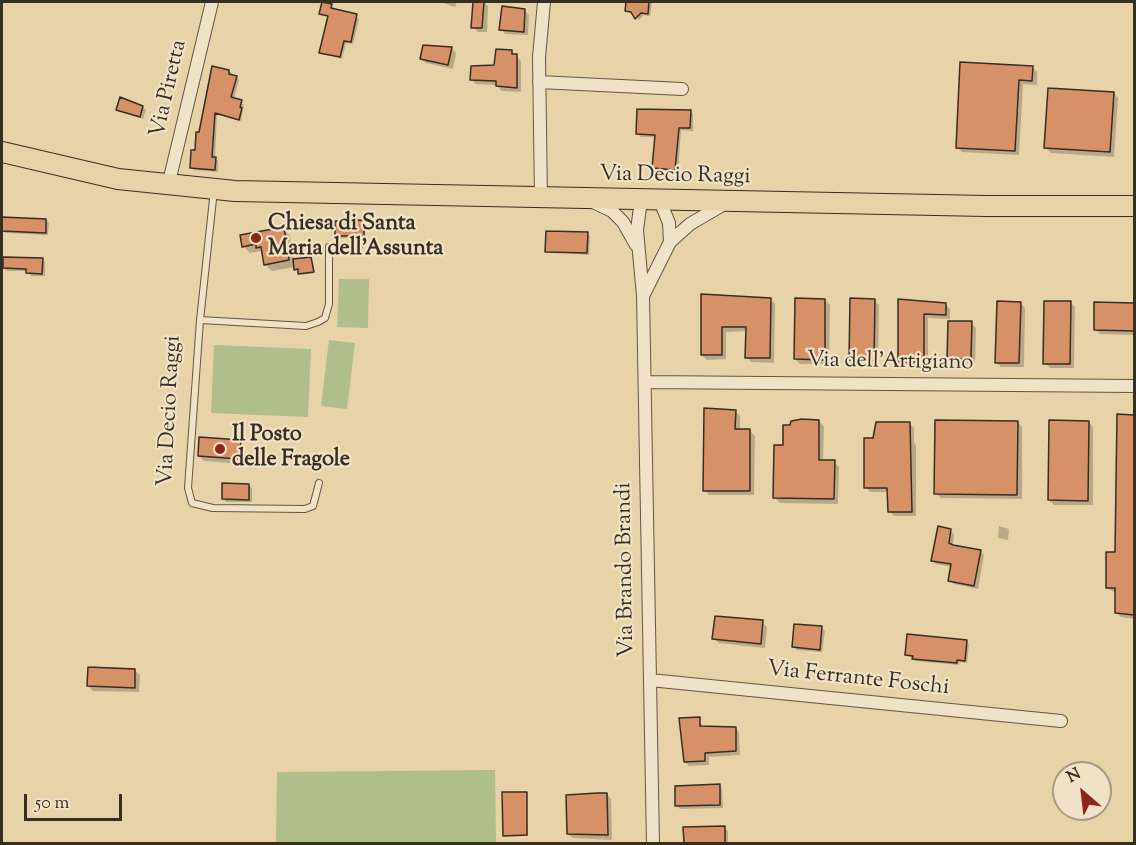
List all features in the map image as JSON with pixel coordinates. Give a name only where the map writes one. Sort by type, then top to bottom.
[{"type":"main road","name":"Via Decio Raggi","points":[[2,152],[65,169],[168,186],[214,190],[590,200],[1134,206]]},
{"type":"street","name":"Via Piretta","points":[[168,186],[212,2]]},
{"type":"street","points":[[541,199],[539,82],[544,2]]},
{"type":"street","points":[[539,82],[682,89]]},
{"type":"street","name":"Via Brando Brandi","points":[[590,200],[612,211],[623,222],[638,248]]},
{"type":"street","points":[[651,201],[669,223],[670,242]]},
{"type":"street","name":"Via Brando Brandi","points":[[651,201],[638,220],[638,248],[643,296],[653,843]]},
{"type":"street","name":"Via Brando Brandi","points":[[643,296],[670,242],[690,224],[727,202]]},
{"type":"street","name":"Via dell'Artigiano","points":[[645,382],[1134,386]]},
{"type":"street","name":"Via Ferrante Foschi","points":[[650,680],[1061,721]]},
{"type":"lane","name":"Via Decio Raggi","points":[[214,190],[200,320],[188,488],[192,503],[213,508],[305,508],[313,506],[320,483]]},
{"type":"lane","name":"Via Decio Raggi","points":[[200,320],[306,326],[318,322],[325,318],[329,304],[329,247],[359,246]]},
{"type":"green space","points":[[339,279],[369,279],[368,328],[337,327]]},
{"type":"green space","points":[[329,340],[355,343],[347,409],[321,406]]},
{"type":"green space","points":[[214,345],[311,349],[308,417],[211,413]]},
{"type":"green space","points":[[495,770],[496,843],[276,843],[277,772]]},
{"type":"building","points":[[322,2],[332,4],[331,8],[357,14],[351,42],[344,41],[340,57],[319,53],[328,16],[319,14]]},
{"type":"building","points":[[473,2],[484,2],[482,28],[471,28]]},
{"type":"building","points":[[626,2],[649,2],[648,14],[641,13],[635,19],[631,12],[625,11]]},
{"type":"building","points":[[502,6],[525,9],[524,32],[499,30]]},
{"type":"building","points":[[423,45],[452,47],[448,65],[420,59]]},
{"type":"building","points":[[496,49],[512,50],[512,54],[517,54],[517,88],[496,86],[496,81],[470,80],[471,66],[494,65]]},
{"type":"building","points":[[960,62],[1033,66],[1032,81],[1019,80],[1015,151],[956,148]]},
{"type":"building","points":[[212,66],[229,70],[229,74],[237,76],[231,97],[242,100],[240,107],[242,108],[239,120],[215,113],[212,157],[216,157],[215,170],[190,168],[191,150],[195,150],[196,132],[199,132]]},
{"type":"building","points":[[1048,88],[1114,92],[1110,152],[1044,148]]},
{"type":"building","points":[[120,97],[143,106],[140,117],[116,110]]},
{"type":"building","points":[[637,109],[691,110],[690,128],[679,128],[675,170],[652,168],[655,135],[636,134]]},
{"type":"building","points":[[2,217],[46,219],[46,233],[2,231]]},
{"type":"building","points":[[364,220],[364,236],[335,236],[335,221]]},
{"type":"building","points":[[284,227],[289,260],[264,265],[261,247],[256,248],[256,244],[242,247],[240,235]]},
{"type":"building","points":[[546,231],[588,232],[587,253],[545,252]]},
{"type":"building","points":[[3,257],[43,258],[42,274],[26,273],[26,269],[3,268]]},
{"type":"building","points":[[311,257],[314,272],[298,274],[298,269],[294,270],[293,259]]},
{"type":"building","points":[[701,294],[771,298],[770,358],[745,358],[746,327],[722,327],[722,355],[701,355]]},
{"type":"building","points":[[795,298],[825,299],[825,360],[794,359]]},
{"type":"building","points":[[850,298],[875,299],[874,361],[849,360]]},
{"type":"building","points":[[898,299],[946,303],[946,315],[924,314],[924,362],[898,362]]},
{"type":"building","points":[[997,301],[1021,302],[1019,363],[995,363]]},
{"type":"building","points":[[1044,301],[1071,301],[1070,364],[1043,364]]},
{"type":"building","points":[[1094,302],[1134,303],[1134,331],[1094,330]]},
{"type":"building","points":[[948,321],[972,321],[971,359],[947,359]]},
{"type":"building","points":[[704,408],[736,410],[735,429],[750,429],[750,491],[703,491]]},
{"type":"building","points":[[1117,414],[1134,415],[1134,615],[1115,613],[1115,588],[1106,588],[1106,552],[1115,552]]},
{"type":"building","points":[[819,420],[819,460],[835,460],[834,499],[773,498],[774,445],[783,445],[783,425],[790,425],[791,421]]},
{"type":"building","points":[[935,420],[1018,421],[1017,495],[934,494]]},
{"type":"building","points":[[1049,420],[1089,421],[1088,501],[1048,500]]},
{"type":"building","points":[[876,422],[910,422],[912,512],[888,512],[887,488],[864,488],[864,438],[873,438]]},
{"type":"building","points":[[199,437],[241,440],[239,459],[198,456]]},
{"type":"building","points":[[222,483],[249,484],[249,500],[222,499]]},
{"type":"building","points":[[938,526],[951,529],[949,543],[981,550],[974,586],[948,581],[951,564],[931,561]]},
{"type":"building","points":[[715,616],[763,620],[761,644],[712,639]]},
{"type":"building","points":[[794,624],[822,626],[820,650],[792,647]]},
{"type":"building","points":[[907,634],[967,640],[965,661],[957,660],[957,663],[912,659],[913,656],[905,655]]},
{"type":"building","points":[[88,667],[135,669],[135,688],[87,686]]},
{"type":"building","points":[[700,717],[700,726],[736,727],[736,751],[705,753],[705,761],[684,762],[679,718]]},
{"type":"building","points":[[720,784],[720,805],[675,806],[675,786]]},
{"type":"building","points":[[502,792],[527,792],[527,835],[503,836]]},
{"type":"building","points":[[607,793],[608,835],[567,834],[566,795]]},
{"type":"building","points":[[725,826],[725,843],[684,843],[683,827]]},
{"type":"place","name":"Chiesa di Santa Maria dell'Assunta","points":[[256,238]]},
{"type":"place","name":"Il Posto delle Fragole","points":[[220,449]]}]
